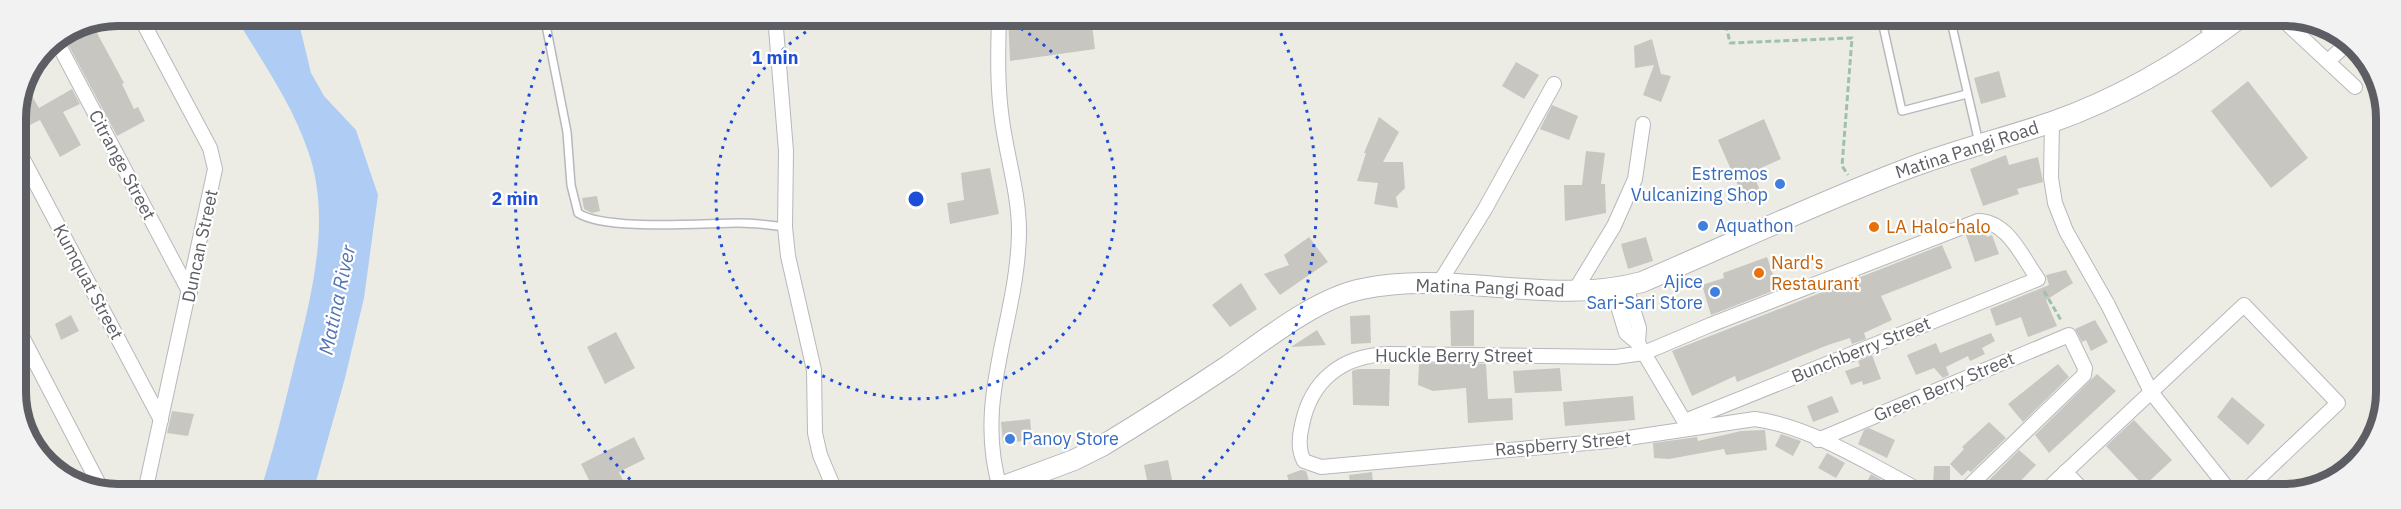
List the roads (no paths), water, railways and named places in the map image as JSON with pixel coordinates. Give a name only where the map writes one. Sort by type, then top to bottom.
[{"type":"street","name":"Duncan Street","points":[[145,26],[214,158],[214,180],[147,484]]},
{"type":"street","points":[[776,26],[786,151],[785,226],[788,256],[814,370],[815,433],[820,455],[832,484]]},
{"type":"street","points":[[992,484],[990,409],[1017,268],[1019,209],[1002,122],[999,86],[999,26]]},
{"type":"street","name":"Matina Pangi Road","points":[[1008,484],[1074,460],[1102,446],[1330,300],[1346,293],[1377,286],[1438,285],[1574,292],[1619,288],[1660,275],[1856,189],[1979,144],[2052,122],[2145,81],[2229,26]]},
{"type":"street","points":[[2290,26],[2355,87]]},
{"type":"street","name":"Citrange Street","points":[[59,46],[190,293]]},
{"type":"street","points":[[2328,61],[2344,47]]},
{"type":"street","points":[[1438,285],[1554,84]]},
{"type":"street","points":[[2052,122],[2051,178],[2055,203],[2066,231],[2108,305],[2151,392],[2224,484]]},
{"type":"street","points":[[1574,292],[1614,226],[1635,179],[1643,124]]},
{"type":"street","name":"Kumquat Street","points":[[26,165],[161,420]]},
{"type":"street","name":"Huckle Berry Street","points":[[1304,461],[1300,437],[1305,411],[1313,391],[1331,372],[1355,359],[1387,354],[1615,357],[1978,221],[1989,221],[2004,231],[2038,279]]},
{"type":"street","name":"Bunchberry Street","points":[[1687,426],[1750,395],[2038,279]]},
{"type":"street","points":[[1619,288],[1639,328],[1641,348],[1687,426]]},
{"type":"street","points":[[2052,484],[2244,305],[2338,403],[2257,484]]},
{"type":"street","name":"Green Berry Street","points":[[1818,440],[2069,335],[2086,372],[1971,484]]},
{"type":"street","points":[[26,346],[97,482]]},
{"type":"street","points":[[1750,395],[1755,419]]},
{"type":"street","name":"Raspberry Street","points":[[1304,461],[1321,466],[1586,443],[1687,426],[1755,419],[1778,423],[1818,440],[1906,484]]},
{"type":"street","points":[[2065,472],[2077,484]]},
{"type":"lane","points":[[545,26],[567,132],[571,185],[578,213],[598,221],[673,225],[741,223],[785,226]]},
{"type":"lane","points":[[1883,26],[1902,111],[1967,94]]},
{"type":"lane","points":[[1952,26],[1979,144]]},
{"type":"lane","points":[[2203,26],[2211,40]]},
{"type":"water","name":"Matina River","points":[[241,26],[300,26],[311,73],[324,96],[356,130],[378,195],[364,298],[345,378],[315,484],[262,484],[282,416],[306,316],[319,233],[319,205],[308,151],[275,81]]},
{"type":"place","name":"Estremos Vulcanizing Shop","points":[[1780,184]]},
{"type":"place","name":"Aquathon","points":[[1703,226]]},
{"type":"place","name":"LA Halo-halo","points":[[1874,227]]},
{"type":"place","name":"Nard's Restaurant","points":[[1759,273]]},
{"type":"place","name":"Ajice Sari-Sari Store","points":[[1715,292]]},
{"type":"place","name":"Panoy Store","points":[[1010,439]]}]
